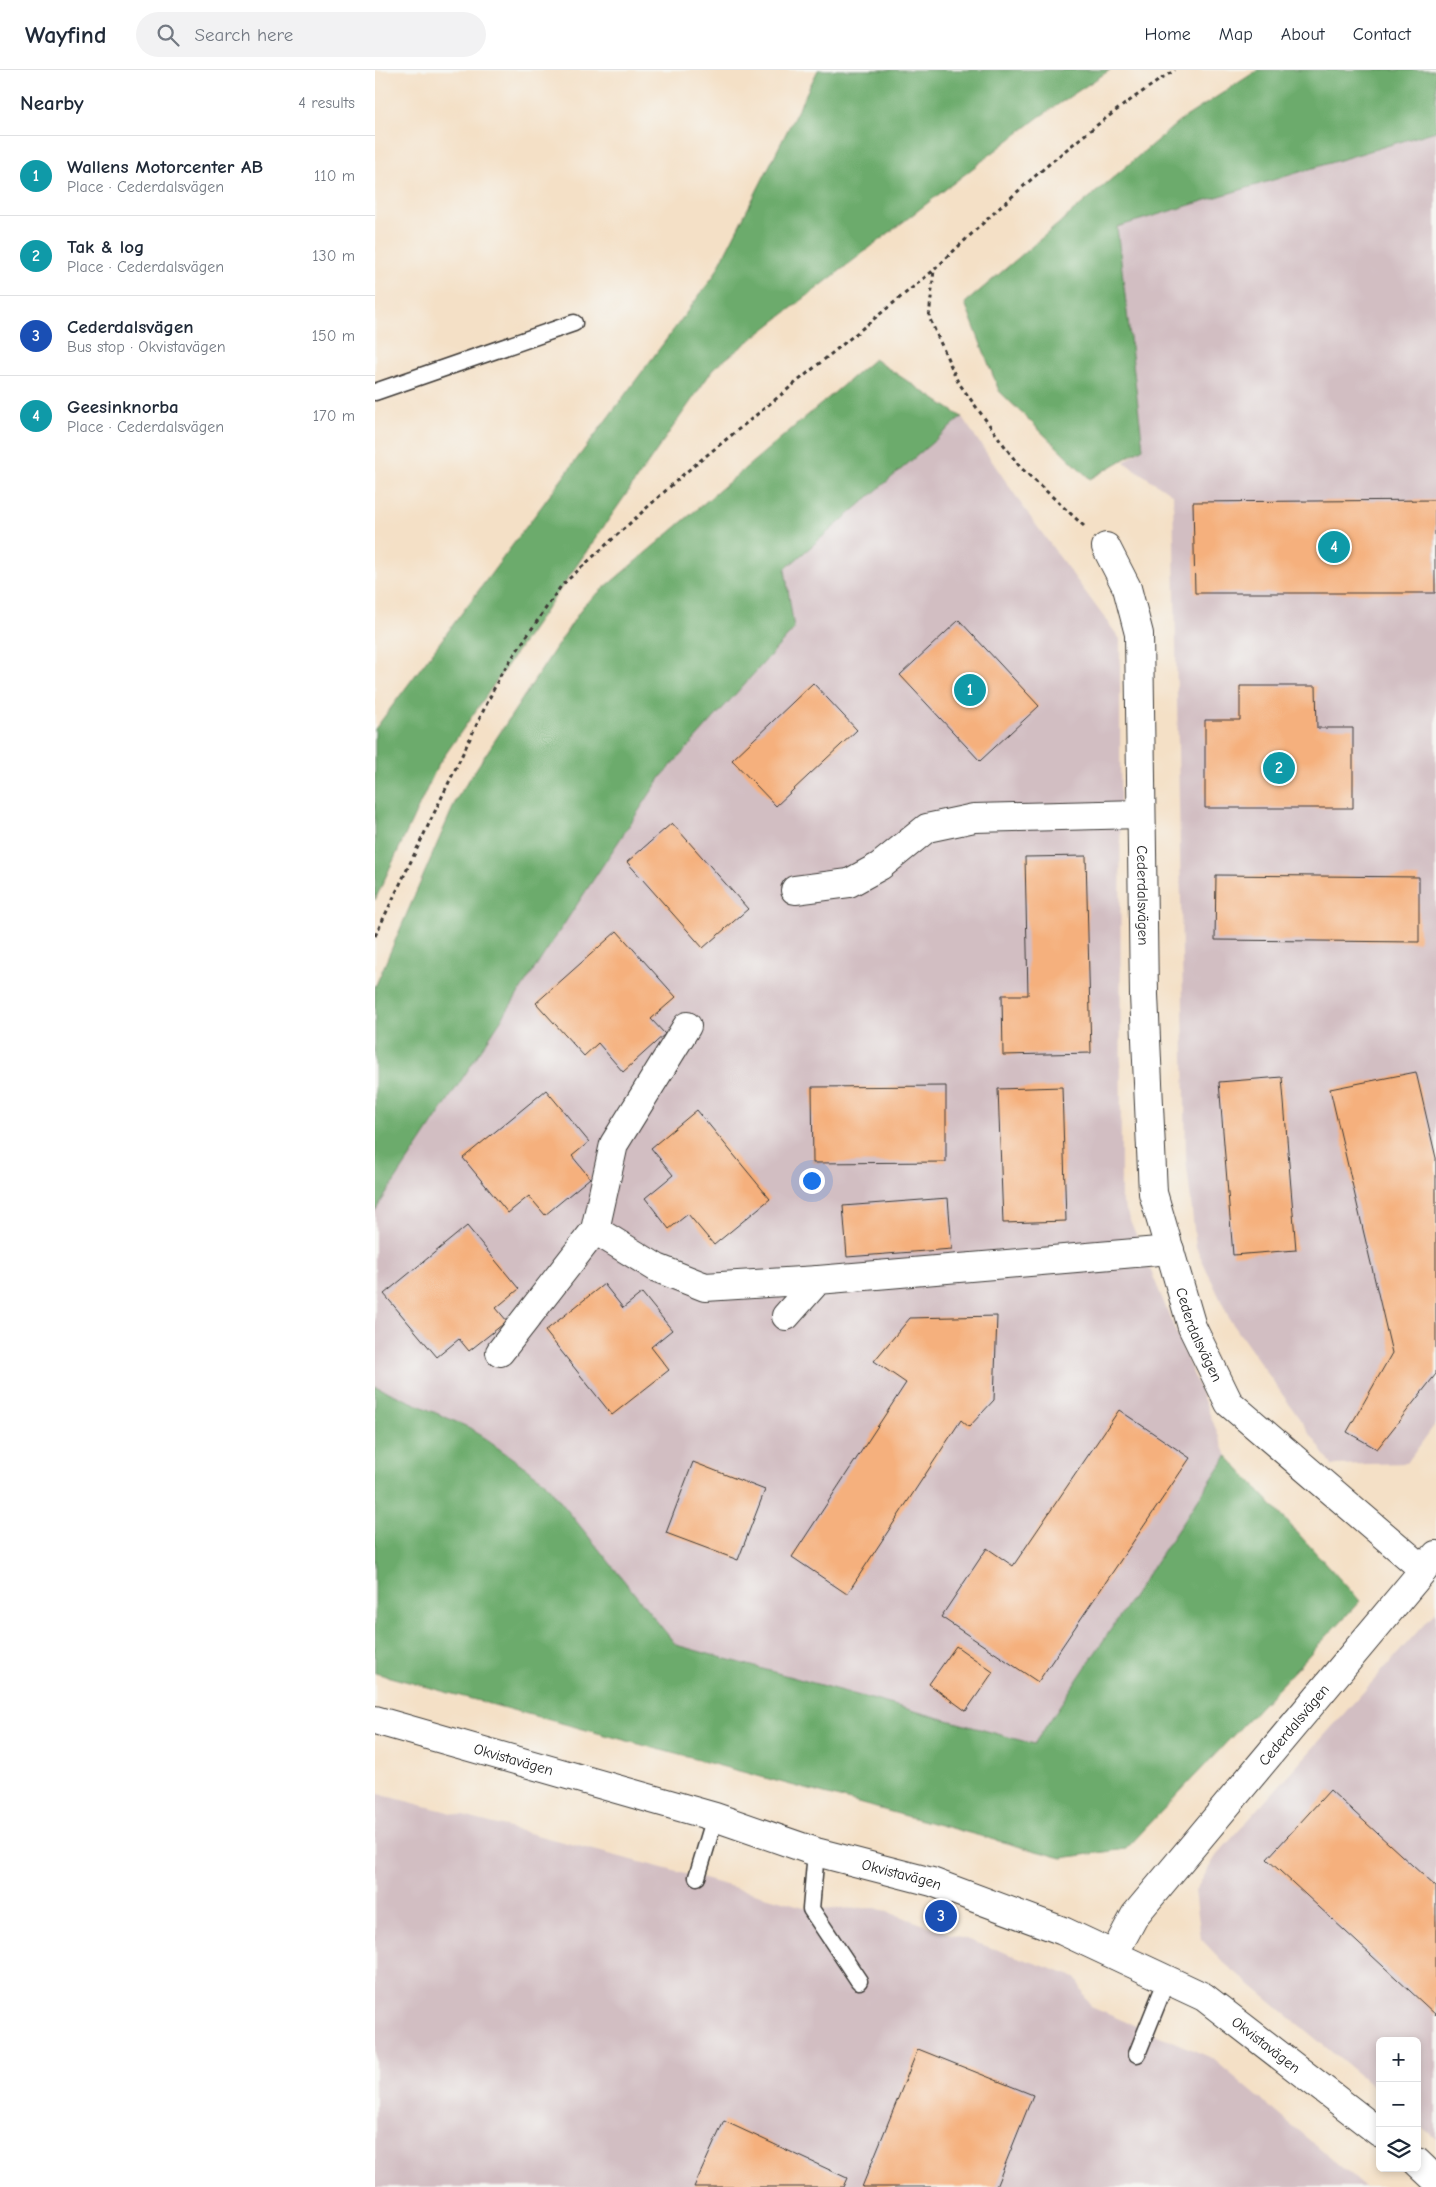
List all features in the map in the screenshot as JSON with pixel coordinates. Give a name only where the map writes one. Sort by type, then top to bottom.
[{"type":"street","name":"Cederdalsvägen","points":[[1106,546],[1127,588],[1139,634],[1144,996],[1153,1193],[1192,1327],[1229,1403],[1429,1562],[1135,1916],[1114,1954]]},
{"type":"street","points":[[795,890],[849,883],[880,866],[927,828],[974,818],[1141,814]]},
{"type":"street","points":[[500,1352],[595,1230],[614,1144],[687,1026]]},
{"type":"street","points":[[595,1230],[657,1268],[705,1287],[818,1280],[1170,1250]]},
{"type":"street","points":[[786,1316],[818,1280]]},
{"type":"street","name":"Okvistavägen","points":[[375,1720],[715,1817],[816,1852],[933,1882],[1063,1930],[1204,1997],[1376,2130]]},
{"type":"street","points":[[1421,2166],[1436,2180]]},
{"type":"lane","points":[[375,392],[574,323]]},
{"type":"lane","points":[[697,1876],[715,1817]]},
{"type":"lane","points":[[816,1852],[811,1909],[859,1981]]},
{"type":"lane","points":[[1137,2054],[1167,1979]]},
{"type":"path","points":[[375,936],[501,674],[561,586],[685,473],[934,270],[1005,200],[1129,99],[1175,70]]},
{"type":"path","points":[[934,270],[929,317],[958,382],[1019,467],[1106,546]]},
{"type":"shaded area","points":[[1436,131],[1436,1423],[1407,1463],[1332,1465],[1230,1320],[1196,1247],[1186,1158],[1173,495],[1124,462],[1143,448],[1117,227]]},
{"type":"shaded area","points":[[962,417],[1028,514],[1120,639],[1121,1198],[1227,1456],[1034,1744],[676,1645],[543,1480],[470,1428],[375,1386],[375,1211],[661,777],[794,629],[785,569]]},
{"type":"shaded area","points":[[1436,1611],[1436,2139],[1421,2126],[1421,2037],[1376,2037],[1376,2089],[1224,1963],[1201,1939],[1195,1891],[1216,1856]]},
{"type":"shaded area","points":[[375,1793],[697,1877],[811,1909],[876,1908],[1075,1977],[1091,2007],[1212,2058],[1365,2187],[375,2187]]},
{"type":"green space","points":[[818,70],[1110,70],[1039,117],[714,368],[438,765],[375,900],[375,729],[713,277]]},
{"type":"green space","points":[[1258,70],[1436,70],[1436,131],[1117,227],[1143,448],[1090,479],[999,391],[965,303],[1181,120]]},
{"type":"green space","points":[[874,359],[962,417],[785,569],[794,629],[661,777],[375,1211],[375,987],[457,798],[584,605]]},
{"type":"green space","points":[[375,1386],[470,1428],[543,1480],[676,1645],[1034,1744],[1227,1456],[1360,1601],[1126,1849],[1062,1858],[375,1673]]},
{"type":"building","points":[[1435,500],[1435,593],[1195,593],[1193,502]]},
{"type":"building","points":[[959,620],[1039,706],[980,761],[900,675]]},
{"type":"building","points":[[813,683],[857,730],[776,806],[732,760]]},
{"type":"building","points":[[1240,686],[1316,686],[1317,728],[1353,728],[1353,808],[1205,808],[1205,720],[1240,720]]},
{"type":"building","points":[[672,823],[748,909],[703,948],[627,862]]},
{"type":"building","points":[[1086,856],[1091,1053],[1003,1055],[1002,995],[1028,995],[1025,857]]},
{"type":"building","points":[[1216,875],[1419,877],[1419,942],[1215,940]]},
{"type":"building","points":[[617,931],[676,997],[651,1019],[665,1034],[623,1072],[598,1043],[584,1056],[536,1003]]},
{"type":"building","points":[[1416,1072],[1436,1158],[1436,1374],[1377,1449],[1347,1432],[1392,1353],[1330,1089]]},
{"type":"building","points":[[1282,1077],[1296,1250],[1233,1255],[1219,1082]]},
{"type":"building","points":[[946,1086],[946,1162],[813,1163],[812,1087]]},
{"type":"building","points":[[1062,1087],[1066,1221],[1003,1223],[998,1089]]},
{"type":"building","points":[[546,1090],[589,1142],[572,1156],[590,1178],[545,1215],[529,1196],[508,1213],[463,1158]]},
{"type":"building","points":[[697,1110],[770,1199],[714,1245],[688,1214],[669,1229],[645,1198],[673,1175],[651,1148]]},
{"type":"building","points":[[948,1198],[952,1249],[847,1257],[843,1206]]},
{"type":"building","points":[[467,1226],[519,1289],[496,1308],[507,1321],[469,1351],[459,1339],[437,1357],[384,1294]]},
{"type":"building","points":[[604,1284],[623,1308],[642,1293],[672,1330],[651,1347],[669,1370],[612,1415],[545,1331]]},
{"type":"building","points":[[997,1316],[994,1400],[969,1427],[961,1420],[847,1594],[792,1557],[906,1383],[874,1361],[910,1318]]},
{"type":"building","points":[[1119,1410],[1190,1458],[1038,1682],[941,1617],[987,1548],[1013,1566]]},
{"type":"building","points":[[693,1462],[765,1490],[738,1560],[666,1533]]},
{"type":"building","points":[[956,1646],[993,1672],[966,1711],[929,1684]]},
{"type":"building","points":[[1330,1790],[1436,1887],[1436,2015],[1267,1859]]},
{"type":"building","points":[[918,2049],[1033,2095],[996,2187],[862,2187]]},
{"type":"building","points":[[724,2121],[847,2178],[843,2187],[694,2187]]},
{"type":"place","name":"Geesinknorba","points":[[1334,547]]},
{"type":"place","name":"Wallens Motorcenter AB","points":[[970,690]]},
{"type":"place","name":"Tak & log","points":[[1279,768]]},
{"type":"place","name":"Cederdalsvägen","points":[[941,1916]]}]
